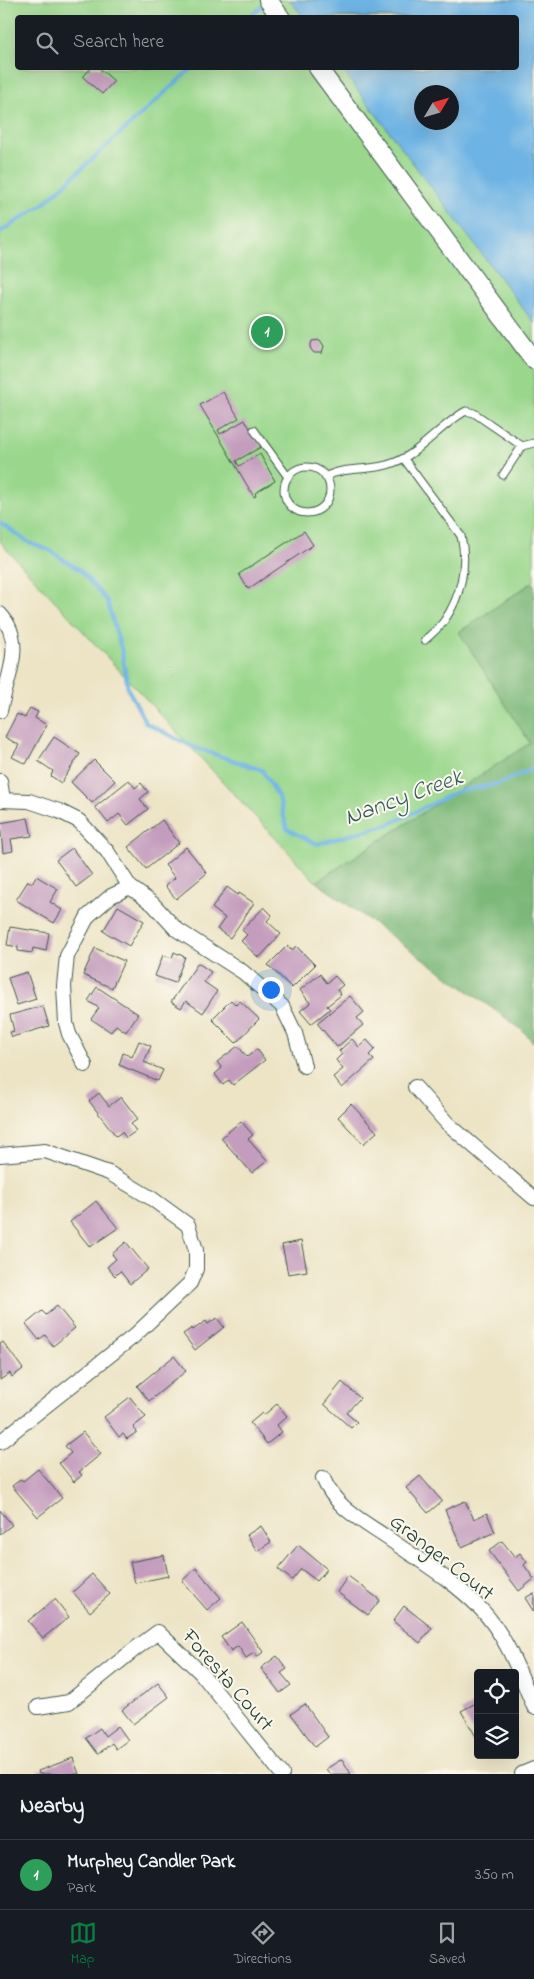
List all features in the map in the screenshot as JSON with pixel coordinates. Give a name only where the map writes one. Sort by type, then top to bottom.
[{"type":"street","points":[[268,0],[279,15]]},
{"type":"street","points":[[319,70],[534,360]]},
{"type":"street","points":[[0,614],[8,622],[14,645],[12,670],[0,712]]},
{"type":"street","points":[[0,781],[2,799],[29,801],[59,811],[79,821],[107,851],[130,887],[153,904],[176,929],[243,972],[282,1006],[295,1032],[304,1066]]},
{"type":"street","points":[[85,1066],[66,1023],[64,986],[67,956],[88,916],[111,896],[130,887]]},
{"type":"street","points":[[415,1087],[447,1123],[534,1198]]},
{"type":"street","points":[[0,1155],[45,1151],[109,1173],[151,1198],[188,1225],[196,1250],[196,1269],[190,1283],[134,1336],[0,1442]]},
{"type":"street","name":"Granger Court","points":[[323,1478],[332,1496],[348,1512],[461,1591],[489,1617],[511,1651],[534,1707]]},
{"type":"street","name":"Foresta Court","points":[[38,1708],[68,1702],[158,1632],[201,1673],[282,1774]]},
{"type":"street","points":[[522,1774],[534,1769]]},
{"type":"lane","points":[[326,477],[342,470],[380,467],[404,459],[466,411],[474,413],[522,446]]},
{"type":"lane","points":[[254,430],[288,477]]},
{"type":"lane","points":[[503,475],[522,446],[534,443]]},
{"type":"lane","points":[[404,459],[461,536],[464,548],[462,582],[455,601],[444,621],[425,640]]},
{"type":"lane","points":[[305,467],[320,471],[326,477],[330,491],[325,504],[313,512],[298,512],[288,502],[284,487],[288,477],[297,469],[305,467]]},
{"type":"green space","points":[[0,0],[534,0],[534,581],[459,632],[530,743],[316,882],[0,542]]},
{"type":"green space","points":[[532,583],[534,584],[534,1043],[521,1029],[316,882],[530,743],[459,632]]},
{"type":"water","points":[[290,0],[534,0],[534,323],[343,70],[519,70],[519,15],[301,15]]},
{"type":"building","points":[[89,70],[101,70],[114,81],[102,94],[83,77]]},
{"type":"building","points":[[320,340],[324,346],[322,353],[314,353],[310,348],[312,341]]},
{"type":"building","points":[[223,392],[239,418],[218,430],[220,434],[245,420],[261,447],[236,461],[239,466],[260,454],[275,481],[255,493],[256,496],[254,497],[200,405]]},
{"type":"building","points":[[304,531],[313,545],[248,589],[239,574]]},
{"type":"building","points":[[30,708],[38,712],[35,718],[47,725],[26,764],[12,757],[19,745],[5,737],[17,714],[25,718]]},
{"type":"building","points":[[54,737],[80,754],[61,783],[51,776],[53,771],[38,761]]},
{"type":"building","points":[[94,760],[115,781],[92,803],[71,782]]},
{"type":"building","points":[[129,780],[135,788],[141,783],[148,792],[140,799],[148,809],[128,825],[119,814],[108,823],[95,807]]},
{"type":"building","points":[[28,818],[32,836],[11,839],[13,851],[3,853],[0,823]]},
{"type":"building","points":[[162,820],[179,843],[146,869],[128,847]]},
{"type":"building","points":[[186,847],[207,873],[176,899],[165,886],[175,878],[165,865]]},
{"type":"building","points":[[72,848],[92,875],[76,887],[56,860]]},
{"type":"building","points":[[36,876],[58,889],[50,902],[62,910],[54,923],[16,900],[28,881],[32,883]]},
{"type":"building","points":[[227,887],[254,903],[230,938],[217,929],[225,918],[212,908]]},
{"type":"building","points":[[118,906],[144,921],[129,946],[103,931]]},
{"type":"building","points":[[264,907],[272,915],[267,921],[281,934],[259,958],[241,941],[247,935],[242,930]]},
{"type":"building","points":[[10,927],[49,933],[46,951],[33,948],[32,953],[18,951],[18,947],[7,945]]},
{"type":"building","points":[[287,946],[292,950],[296,946],[315,965],[292,988],[268,965]]},
{"type":"building","points":[[95,948],[124,961],[112,988],[83,975]]},
{"type":"building","points":[[174,952],[185,957],[175,983],[155,976],[163,955],[172,958]]},
{"type":"building","points":[[198,963],[211,972],[204,982],[217,991],[203,1013],[186,1001],[181,1008],[171,1002]]},
{"type":"building","points":[[27,972],[36,999],[17,1005],[8,978]]},
{"type":"building","points":[[320,974],[327,983],[335,976],[343,985],[337,990],[341,995],[327,1006],[330,1009],[311,1024],[300,1011],[310,1003],[300,990]]},
{"type":"building","points":[[97,987],[138,1014],[126,1032],[116,1025],[111,1032],[91,1019],[99,1008],[88,1001]]},
{"type":"building","points":[[350,996],[364,1012],[357,1018],[363,1025],[337,1047],[317,1023]]},
{"type":"building","points":[[231,1000],[236,1005],[240,1001],[259,1019],[236,1043],[212,1019]]},
{"type":"building","points":[[43,1006],[49,1026],[12,1037],[10,1032],[14,1031],[10,1015]]},
{"type":"building","points":[[352,1039],[359,1047],[367,1040],[375,1049],[369,1055],[374,1060],[342,1088],[333,1077],[343,1069],[336,1060],[342,1054],[339,1051]]},
{"type":"building","points":[[139,1041],[151,1046],[144,1062],[163,1070],[158,1081],[119,1065],[123,1053],[132,1057]]},
{"type":"building","points":[[238,1046],[247,1057],[257,1049],[265,1060],[233,1085],[229,1080],[223,1085],[215,1074],[222,1068],[217,1062]]},
{"type":"building","points":[[99,1093],[109,1106],[121,1097],[138,1119],[131,1124],[136,1131],[126,1138],[122,1132],[116,1136],[89,1101]]},
{"type":"building","points":[[351,1104],[377,1132],[363,1144],[338,1117]]},
{"type":"building","points":[[241,1121],[253,1135],[248,1139],[267,1161],[252,1173],[221,1138]]},
{"type":"building","points":[[96,1201],[118,1228],[90,1247],[70,1222]]},
{"type":"building","points":[[301,1241],[307,1271],[288,1274],[282,1245]]},
{"type":"building","points":[[126,1242],[148,1269],[130,1284],[120,1271],[115,1276],[107,1267],[116,1259],[112,1254]]},
{"type":"building","points":[[57,1306],[75,1328],[53,1346],[45,1335],[39,1340],[26,1324],[42,1311],[46,1315]]},
{"type":"building","points":[[217,1318],[224,1327],[195,1350],[183,1334],[206,1321],[208,1324]]},
{"type":"building","points":[[3,1342],[23,1369],[12,1377],[10,1373],[0,1380],[0,1344]]},
{"type":"building","points":[[174,1356],[186,1371],[149,1401],[137,1386]]},
{"type":"building","points":[[342,1382],[360,1398],[346,1413],[357,1422],[351,1428],[324,1404]]},
{"type":"building","points":[[130,1397],[146,1417],[133,1427],[137,1432],[127,1439],[123,1434],[119,1437],[104,1417]]},
{"type":"building","points":[[277,1404],[287,1416],[277,1425],[282,1432],[267,1444],[250,1423],[262,1413],[264,1415]]},
{"type":"building","points":[[83,1432],[101,1454],[79,1472],[82,1475],[74,1482],[59,1463],[71,1453],[65,1446]]},
{"type":"building","points":[[38,1469],[62,1498],[38,1517],[12,1486],[21,1479],[23,1481]]},
{"type":"building","points":[[420,1476],[442,1501],[428,1513],[406,1488]]},
{"type":"building","points":[[465,1501],[474,1519],[487,1513],[495,1532],[462,1547],[445,1510]]},
{"type":"building","points":[[0,1510],[12,1525],[0,1534]]},
{"type":"building","points":[[261,1526],[271,1542],[257,1551],[247,1535]]},
{"type":"building","points":[[502,1541],[515,1557],[520,1553],[527,1562],[524,1565],[534,1579],[519,1591],[489,1551]]},
{"type":"building","points":[[298,1545],[327,1569],[317,1581],[301,1569],[292,1580],[278,1569]]},
{"type":"building","points":[[164,1555],[168,1576],[135,1583],[130,1562]]},
{"type":"building","points":[[196,1568],[221,1598],[207,1610],[182,1581]]},
{"type":"building","points":[[92,1574],[110,1594],[90,1612],[73,1592]]},
{"type":"building","points":[[348,1576],[380,1600],[368,1615],[337,1592]]},
{"type":"building","points":[[534,1593],[534,1612],[525,1598]]},
{"type":"building","points":[[55,1599],[69,1617],[43,1638],[28,1621]]},
{"type":"building","points":[[404,1606],[432,1628],[420,1643],[393,1621]]},
{"type":"building","points":[[242,1622],[263,1652],[257,1657],[254,1653],[246,1658],[238,1646],[231,1651],[221,1637]]},
{"type":"building","points":[[277,1656],[287,1669],[281,1673],[291,1685],[280,1693],[261,1668]]},
{"type":"building","points":[[158,1683],[169,1697],[133,1724],[122,1710]]},
{"type":"building","points":[[305,1704],[328,1737],[315,1747],[291,1714]]},
{"type":"building","points":[[474,1704],[474,1733],[461,1711]]},
{"type":"building","points":[[118,1726],[128,1740],[116,1749],[112,1743],[98,1754],[86,1738],[100,1728],[105,1736]]},
{"type":"building","points":[[73,1758],[79,1774],[39,1774],[38,1771]]},
{"type":"building","points":[[342,1759],[351,1774],[330,1774],[326,1769]]},
{"type":"waterway","points":[[252,15],[265,4]]},
{"type":"waterway","points":[[0,232],[42,205],[190,70]]},
{"type":"waterway","name":"Nancy Creek","points":[[0,523],[28,542],[49,550],[81,571],[107,601],[122,652],[128,689],[146,723],[193,747],[262,770],[279,798],[287,829],[317,844],[390,824],[458,791],[498,784],[534,768]]},
{"type":"place","name":"Murphey Candler Park","points":[[267,332]]}]
